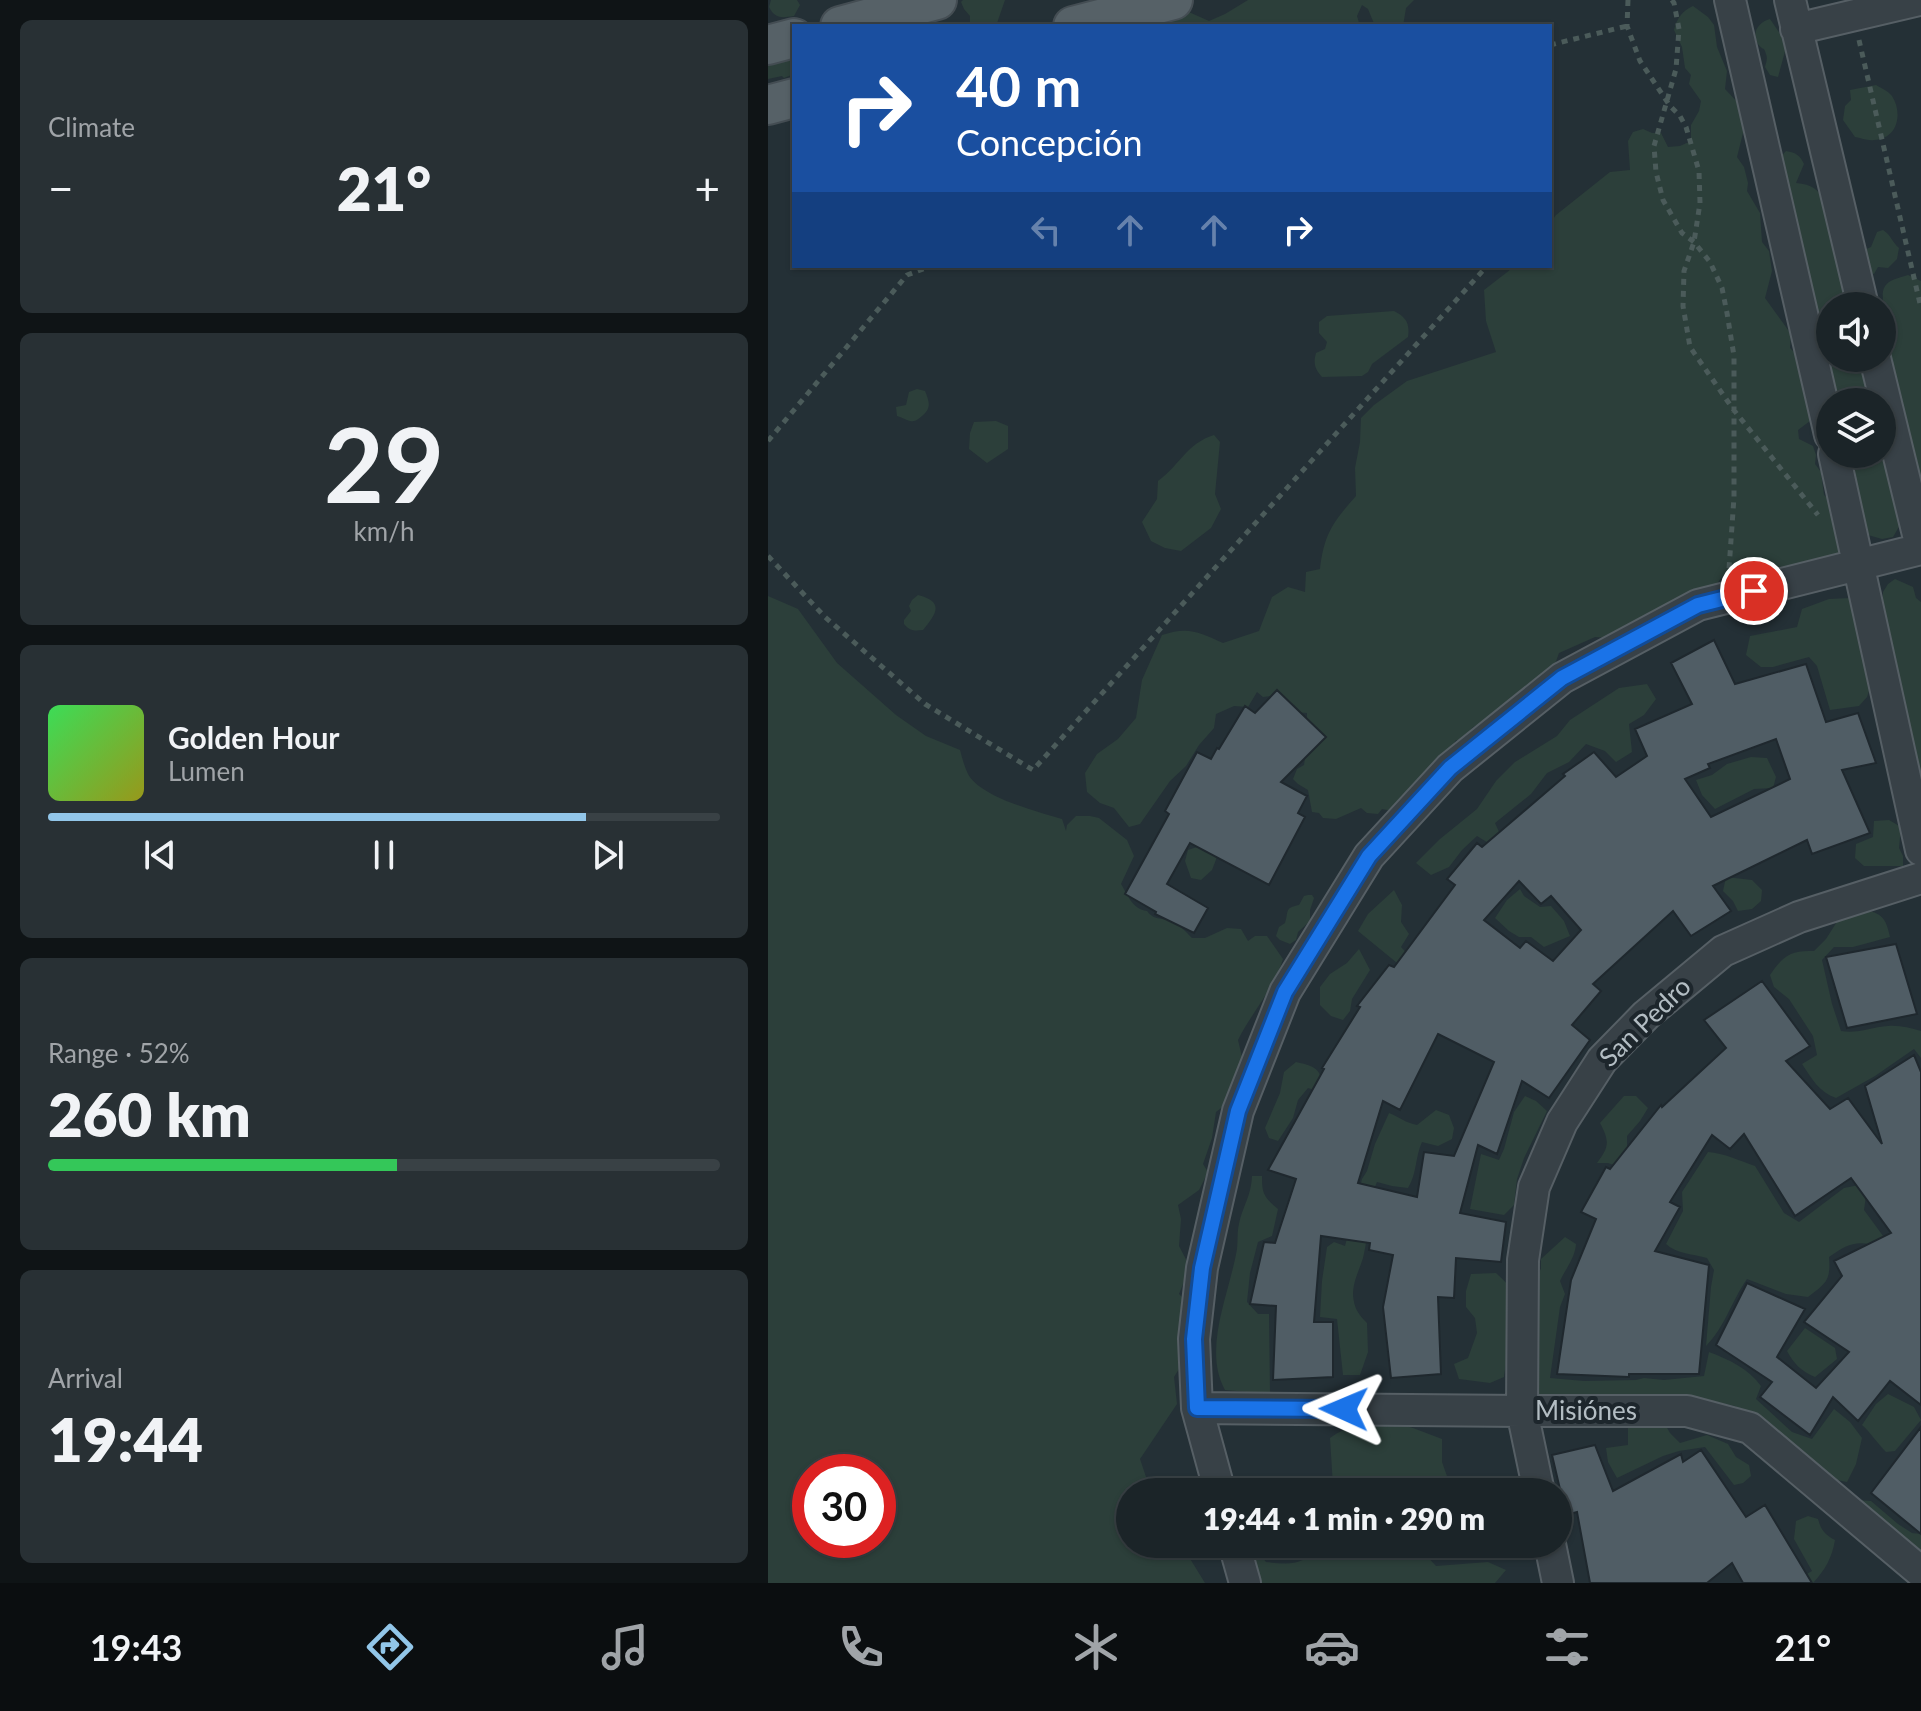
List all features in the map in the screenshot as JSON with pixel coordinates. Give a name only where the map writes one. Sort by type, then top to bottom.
[{"type":"main road","points":[[847,24],[937,0]]},
{"type":"main road","points":[[1081,24],[1173,0]]},
{"type":"main road","points":[[768,45],[792,39]]},
{"type":"main road","points":[[768,105],[792,99]]},
{"type":"street","points":[[1730,0],[1819,388]]},
{"type":"street","points":[[1790,0],[1860,292]]},
{"type":"street","points":[[1796,29],[1919,0]]},
{"type":"street","points":[[1216,1478],[1197,1408],[1194,1339],[1202,1268],[1238,1111],[1285,992],[1369,856],[1450,768],[1562,678],[1698,605],[1921,548],[1878,372]]},
{"type":"street","points":[[1837,468],[1921,850]]},
{"type":"street","name":"San Pedro","points":[[1536,1478],[1522,1411],[1523,1260],[1534,1187],[1562,1122],[1602,1060],[1646,1015],[1723,951],[1799,917],[1921,878]]},
{"type":"street","name":"Misiónes","points":[[1197,1408],[1687,1411],[1750,1428],[1921,1572]]},
{"type":"street","points":[[1238,1558],[1245,1583]]},
{"type":"street","points":[[1553,1558],[1558,1583]]},
{"type":"path","points":[[1628,0],[1627,26],[1640,61],[1686,127],[1699,171],[1700,203],[1694,242],[1684,271],[1683,306],[1690,347],[1733,409],[1823,521]]},
{"type":"path","points":[[1672,0],[1679,29],[1676,69],[1654,146],[1656,172],[1663,200],[1682,233],[1710,262],[1722,288],[1727,313],[1734,356],[1734,497],[1727,598]]},
{"type":"path","points":[[1854,17],[1921,308]]},
{"type":"path","points":[[1552,45],[1627,26]]},
{"type":"path","points":[[768,441],[907,275],[926,268]]},
{"type":"path","points":[[768,556],[825,617],[925,704],[1033,770],[1485,268]]},
{"type":"green space","points":[[771,0],[797,0],[800,5],[794,16],[779,17],[769,7]]},
{"type":"green space","points":[[1005,0],[997,24],[970,24],[970,16],[961,2]]},
{"type":"green space","points":[[1248,0],[1414,0],[1406,8],[1403,24],[1374,24],[1368,9],[1362,5],[1357,16],[1359,24],[1130,24],[1164,1],[1209,21]]},
{"type":"green space","points":[[1693,6],[1714,25],[1717,47],[1727,71],[1725,89],[1747,117],[1737,157],[1744,167],[1747,191],[1760,213],[1762,242],[1769,251],[1772,271],[1765,298],[1791,334],[1790,348],[1796,354],[1811,416],[1810,421],[1798,430],[1799,439],[1813,446],[1816,468],[1821,472],[1824,495],[1829,499],[1845,565],[1764,574],[1739,567],[1719,580],[1715,591],[1608,638],[1595,637],[1559,653],[1554,667],[1484,722],[1473,727],[1463,741],[1456,740],[1436,771],[1426,772],[1408,789],[1409,799],[1393,811],[1382,809],[1378,814],[1367,813],[1361,808],[1336,819],[1323,818],[1319,813],[1312,812],[1308,790],[1293,779],[1297,769],[1304,765],[1307,713],[1283,711],[1271,696],[1263,697],[1257,692],[1248,707],[1234,706],[1216,714],[1214,728],[1186,766],[1170,781],[1140,824],[1129,827],[1114,808],[1100,803],[1087,792],[1085,773],[1097,754],[1118,739],[1136,718],[1142,680],[1162,635],[1193,632],[1223,643],[1259,631],[1272,597],[1288,587],[1305,592],[1306,572],[1320,569],[1331,529],[1356,496],[1355,468],[1361,418],[1407,381],[1496,352],[1486,321],[1484,290],[1512,268],[1552,268],[1552,220],[1610,172],[1630,170],[1628,141],[1633,132],[1643,129],[1661,133],[1668,147],[1691,141],[1691,125],[1701,101],[1689,84],[1691,75],[1685,68],[1682,47],[1674,30],[1680,15]]},
{"type":"green space","points":[[1770,19],[1787,44],[1778,77],[1770,75],[1765,67],[1765,52],[1755,35],[1762,22]]},
{"type":"green space","points":[[792,44],[792,75],[768,79],[768,56]]},
{"type":"green space","points":[[1876,85],[1892,96],[1897,110],[1896,124],[1882,139],[1855,137],[1843,120],[1845,106],[1851,100],[1850,90]]},
{"type":"green space","points":[[1786,151],[1801,158],[1804,164],[1796,183],[1814,188],[1819,193],[1828,230],[1833,234],[1833,247],[1847,292],[1816,292],[1816,339],[1770,169]]},
{"type":"green space","points":[[1883,230],[1899,248],[1897,259],[1888,268],[1878,267],[1874,274],[1858,268],[1862,251],[1871,247],[1877,232]]},
{"type":"green space","points":[[1908,275],[1921,281],[1921,505],[1896,439],[1896,388],[1872,388],[1882,372],[1896,372],[1896,292],[1884,292],[1884,289],[1891,281]]},
{"type":"green space","points":[[1394,311],[1406,321],[1408,337],[1372,364],[1362,376],[1322,377],[1315,366],[1315,357],[1316,353],[1325,349],[1327,342],[1319,333],[1319,322],[1327,316]]},
{"type":"green space","points":[[1825,372],[1865,372],[1868,388],[1829,388]]},
{"type":"green space","points":[[917,389],[925,391],[928,398],[925,413],[914,421],[897,416],[896,407],[906,405],[909,392]]},
{"type":"green space","points":[[996,421],[1008,426],[1008,449],[987,463],[969,449],[970,433],[974,422]]},
{"type":"green space","points":[[1214,435],[1220,442],[1215,494],[1221,509],[1211,528],[1181,551],[1151,541],[1142,522],[1157,499],[1158,481],[1190,449]]},
{"type":"green space","points":[[1847,468],[1892,468],[1904,513],[1900,525],[1893,537],[1882,539],[1861,533]]},
{"type":"green space","points":[[1895,579],[1913,587],[1916,598],[1921,602],[1921,858],[1906,703],[1899,696],[1894,654],[1882,635],[1883,592]]},
{"type":"green space","points":[[918,595],[932,601],[936,610],[923,630],[910,629],[904,624],[911,611],[909,606]]},
{"type":"green space","points":[[768,596],[798,609],[837,663],[896,715],[926,736],[960,750],[968,774],[984,790],[1062,819],[1066,831],[1067,825],[1076,816],[1090,816],[1099,818],[1127,840],[1134,856],[1121,884],[1138,907],[1155,918],[1174,922],[1192,938],[1205,938],[1227,928],[1241,929],[1248,941],[1255,936],[1267,936],[1283,959],[1238,1040],[1243,1061],[1225,1105],[1216,1112],[1212,1138],[1203,1164],[1208,1172],[1199,1190],[1178,1205],[1181,1219],[1179,1246],[1190,1267],[1179,1294],[1185,1300],[1185,1321],[1179,1325],[1178,1338],[1187,1356],[1174,1377],[1177,1404],[1140,1459],[1146,1478],[1116,1478],[1116,1558],[1190,1558],[1205,1583],[768,1583]]},
{"type":"green space","points":[[1850,598],[1866,613],[1865,629],[1859,642],[1873,679],[1867,697],[1859,706],[1830,710],[1817,666],[1809,657],[1773,667],[1761,667],[1746,655],[1750,636],[1797,627],[1802,609],[1829,599]]},
{"type":"green space","points":[[1647,684],[1656,699],[1644,715],[1629,724],[1632,752],[1616,762],[1605,751],[1586,744],[1569,762],[1547,773],[1531,794],[1495,823],[1504,843],[1490,844],[1477,836],[1449,867],[1431,875],[1416,863],[1477,809],[1496,781],[1515,762],[1557,736],[1570,720],[1619,688]]},
{"type":"green space","points":[[1751,757],[1767,758],[1776,777],[1773,788],[1754,789],[1715,809],[1702,795],[1696,780],[1712,775],[1727,764]]},
{"type":"green space","points":[[1889,820],[1901,827],[1899,848],[1903,866],[1864,866],[1855,858],[1856,844],[1873,837],[1874,821]]},
{"type":"green space","points":[[1197,847],[1217,857],[1212,870],[1201,880],[1191,878],[1185,861],[1188,850]]},
{"type":"green space","points":[[1726,877],[1752,880],[1762,890],[1761,901],[1752,909],[1738,911],[1723,891]]},
{"type":"green space","points":[[1520,889],[1524,896],[1540,907],[1551,906],[1564,921],[1570,936],[1544,947],[1531,937],[1519,937],[1495,918],[1507,900]]},
{"type":"green space","points":[[1394,890],[1402,905],[1401,922],[1409,934],[1401,947],[1414,961],[1402,967],[1358,931],[1368,914]]},
{"type":"green space","points":[[1312,895],[1310,921],[1290,944],[1280,940],[1276,936],[1279,927],[1285,923],[1288,911],[1299,905],[1304,896]]},
{"type":"green space","points":[[1859,909],[1881,916],[1890,937],[1853,947],[1834,947],[1822,960],[1841,1031],[1892,1026],[1921,1031],[1921,1058],[1914,1049],[1836,1098],[1820,1089],[1802,1064],[1817,1055],[1813,1036],[1789,999],[1774,987],[1770,975],[1788,956],[1814,951],[1840,917]]},
{"type":"green space","points":[[1359,949],[1370,970],[1343,1020],[1331,1016],[1320,1005],[1320,987]]},
{"type":"green space","points":[[1296,1062],[1318,1071],[1324,1093],[1308,1088],[1298,1100],[1293,1118],[1278,1141],[1269,1138],[1265,1128],[1280,1093],[1284,1072]]},
{"type":"green space","points":[[1525,1096],[1547,1111],[1524,1158],[1517,1179],[1514,1205],[1504,1215],[1470,1209],[1481,1154],[1499,1160],[1514,1112]]},
{"type":"green space","points":[[1624,1096],[1636,1096],[1648,1108],[1627,1136],[1623,1168],[1597,1163],[1607,1144],[1600,1123]]},
{"type":"green space","points":[[1436,1110],[1449,1115],[1454,1128],[1452,1139],[1438,1146],[1422,1142],[1408,1188],[1377,1182],[1353,1295],[1357,1310],[1367,1323],[1368,1352],[1360,1375],[1343,1375],[1337,1319],[1320,1317],[1327,1247],[1334,1242],[1345,1246],[1362,1179],[1389,1113],[1417,1125]]},
{"type":"green space","points":[[1708,1152],[1755,1166],[1784,1213],[1799,1222],[1844,1188],[1859,1185],[1866,1196],[1864,1210],[1886,1240],[1882,1248],[1860,1243],[1836,1252],[1829,1257],[1826,1281],[1808,1297],[1786,1294],[1747,1279],[1706,1346],[1714,1270],[1707,1258],[1680,1252],[1666,1244],[1683,1211],[1682,1192]]},
{"type":"green space","points":[[1252,1176],[1262,1176],[1265,1195],[1278,1209],[1272,1236],[1258,1242],[1247,1302],[1258,1314],[1269,1314],[1270,1394],[1225,1390],[1216,1357],[1239,1224]]},
{"type":"green space","points":[[1565,1237],[1576,1244],[1560,1281],[1565,1294],[1560,1307],[1550,1378],[1584,1381],[1664,1380],[1704,1376],[1709,1352],[1731,1361],[1750,1374],[1761,1386],[1756,1399],[1792,1432],[1812,1439],[1834,1409],[1850,1422],[1862,1438],[1856,1464],[1847,1482],[1826,1478],[1735,1406],[1711,1401],[1530,1399],[1535,1285],[1541,1259]]},
{"type":"green space","points":[[1496,1273],[1510,1287],[1513,1301],[1504,1377],[1490,1383],[1459,1379],[1454,1364],[1468,1358],[1477,1333],[1475,1318],[1466,1307],[1471,1274]]},
{"type":"green space","points":[[1805,1328],[1835,1348],[1837,1359],[1815,1377],[1798,1367],[1787,1351]]},
{"type":"green space","points":[[1888,1394],[1914,1407],[1921,1420],[1895,1451],[1886,1452],[1862,1425],[1876,1404]]},
{"type":"green space","points":[[1640,1416],[1662,1419],[1680,1443],[1707,1435],[1728,1444],[1736,1457],[1749,1465],[1751,1476],[1743,1483],[1734,1485],[1705,1447],[1663,1456],[1617,1478],[1608,1462],[1606,1448],[1628,1445],[1628,1428]]},
{"type":"green space","points":[[1387,1421],[1442,1439],[1442,1462],[1448,1478],[1332,1478],[1330,1438],[1343,1430]]},
{"type":"green space","points":[[1857,1500],[1871,1501],[1898,1524],[1912,1533],[1921,1534],[1921,1550],[1909,1553]]},
{"type":"green space","points":[[1808,1516],[1818,1519],[1824,1532],[1835,1540],[1834,1546],[1813,1583],[1791,1583],[1812,1571],[1794,1539],[1796,1521]]},
{"type":"green space","points":[[1252,1558],[1263,1558],[1266,1562],[1301,1561],[1307,1558],[1429,1558],[1436,1566],[1488,1562],[1506,1570],[1495,1583],[1253,1583],[1249,1564]]},
{"type":"building","points":[[1714,640],[1735,684],[1806,664],[1826,722],[1858,713],[1876,763],[1842,770],[1870,833],[1812,854],[1807,840],[1713,886],[1731,911],[1691,936],[1673,911],[1593,984],[1601,991],[1572,1025],[1590,1040],[1549,1098],[1522,1081],[1497,1154],[1478,1145],[1460,1213],[1506,1222],[1501,1262],[1456,1258],[1454,1298],[1438,1297],[1441,1374],[1391,1378],[1383,1307],[1393,1255],[1369,1250],[1370,1243],[1321,1236],[1314,1322],[1333,1322],[1333,1377],[1273,1380],[1276,1306],[1250,1304],[1264,1242],[1275,1243],[1296,1179],[1268,1170],[1322,1068],[1360,1007],[1357,1006],[1389,965],[1394,967],[1455,885],[1447,879],[1477,843],[1482,847],[1565,776],[1563,774],[1594,752],[1616,777],[1647,756],[1635,729],[1692,704],[1671,663]],"holes":[[[1776,739],[1790,779],[1711,817],[1685,779],[1710,768],[1708,764]],[[1519,881],[1541,904],[1551,896],[1581,930],[1553,961],[1526,941],[1520,948],[1484,920]],[[1438,1034],[1494,1062],[1454,1156],[1424,1152],[1417,1197],[1358,1183],[1383,1101],[1400,1110]]]},
{"type":"building","points":[[1277,690],[1326,737],[1281,782],[1307,796],[1298,813],[1305,817],[1269,885],[1190,843],[1167,884],[1208,908],[1194,933],[1155,914],[1125,894],[1169,814],[1165,811],[1197,752],[1211,759],[1245,706],[1255,713]]},
{"type":"building","points":[[1896,944],[1917,1014],[1847,1028],[1826,957]]},
{"type":"building","points":[[1762,981],[1810,1046],[1786,1061],[1830,1109],[1848,1098],[1882,1144],[1865,1086],[1914,1055],[1921,1072],[1921,1405],[1890,1381],[1858,1421],[1833,1397],[1810,1435],[1760,1397],[1772,1382],[1716,1345],[1747,1283],[1805,1309],[1777,1357],[1816,1388],[1849,1352],[1804,1322],[1842,1276],[1834,1261],[1891,1233],[1851,1178],[1795,1216],[1744,1134],[1730,1149],[1712,1135],[1670,1202],[1680,1207],[1655,1251],[1709,1265],[1699,1374],[1629,1374],[1629,1377],[1557,1374],[1571,1280],[1596,1219],[1581,1212],[1606,1167],[1610,1169],[1661,1105],[1726,1048],[1704,1020]]},
{"type":"building","points":[[1921,1427],[1921,1534],[1871,1493]]},
{"type":"building","points":[[1595,1445],[1613,1491],[1681,1454],[1683,1462],[1701,1450],[1746,1517],[1765,1505],[1812,1583],[1743,1583],[1732,1563],[1707,1583],[1590,1583],[1577,1512],[1572,1513],[1572,1478],[1557,1478],[1552,1455]]},
{"type":"route","points":[[1344,1409],[1197,1408],[1194,1339],[1202,1268],[1238,1111],[1285,992],[1369,856],[1450,768],[1562,678],[1698,605],[1754,591]]}]
